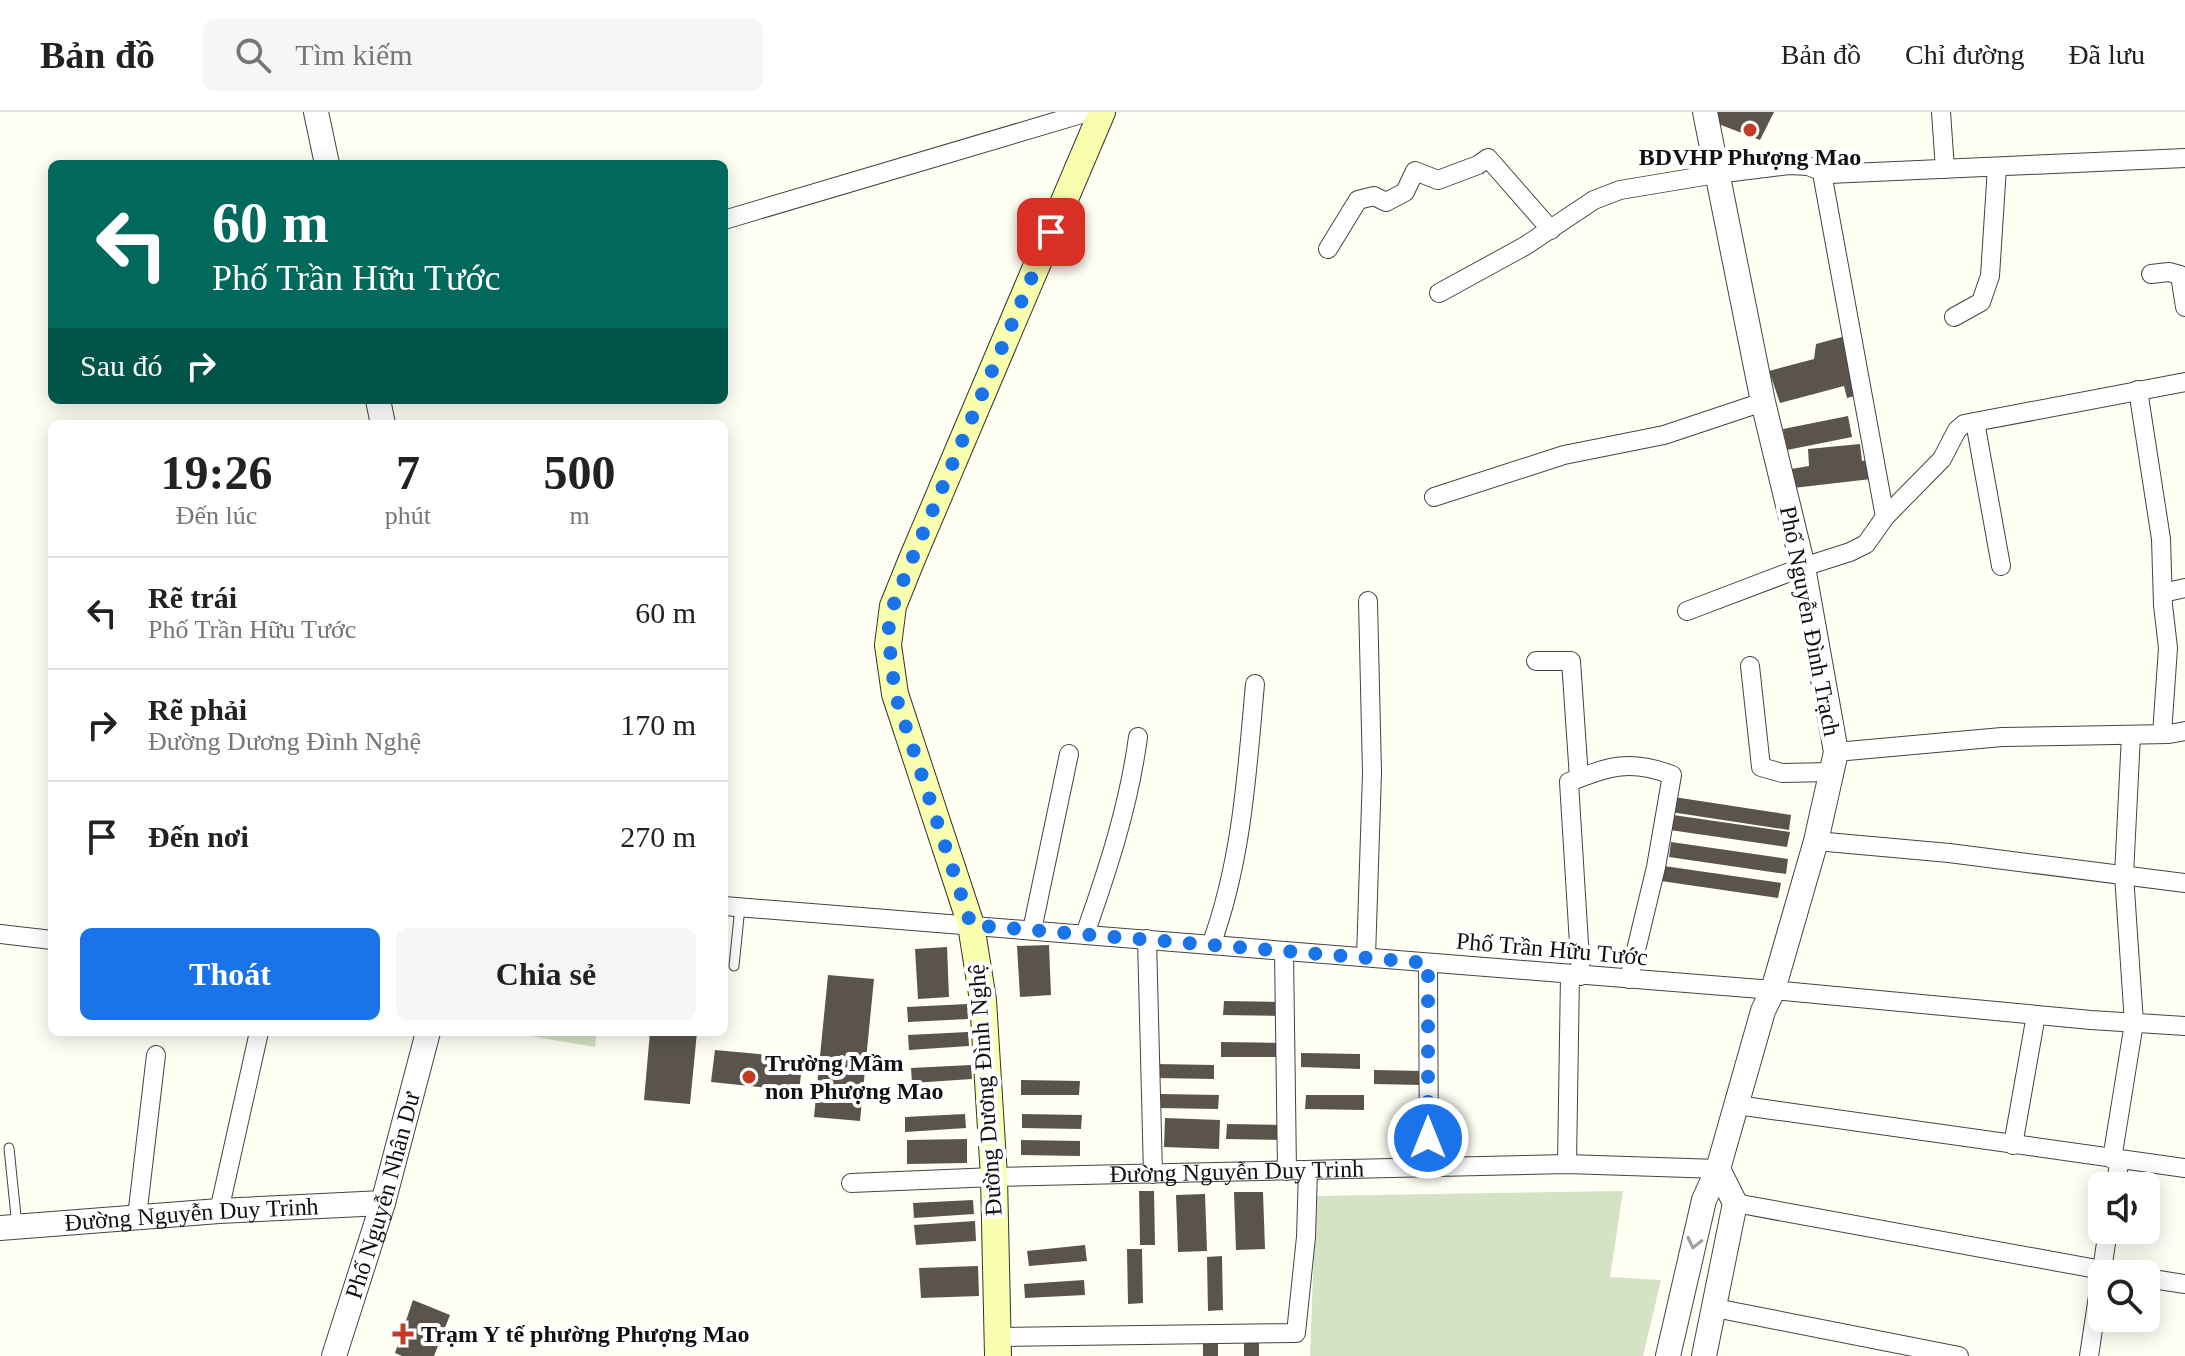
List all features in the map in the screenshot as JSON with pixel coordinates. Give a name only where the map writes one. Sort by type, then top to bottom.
[{"type":"main road","name":"Đường Dương Đình Nghệ","points":[[998,1346],[994,1177],[983,1000],[971,925],[895,694],[888,632],[893,606],[912,559],[1102,112]]},
{"type":"street","points":[[316,112],[326,160]]},
{"type":"street","points":[[728,219],[1088,112]]},
{"type":"street","name":"Phố Nguyễn Đình Trạch","points":[[1668,1356],[1704,1200],[1718,1169],[1763,1011],[1773,990],[1816,841],[1834,762],[1803,567],[1763,402],[1705,112]]},
{"type":"street","points":[[1941,112],[1945,169]]},
{"type":"street","points":[[1328,249],[1358,200],[1374,196],[1386,202],[1405,192],[1415,171],[1438,180],[1488,158],[1551,230]]},
{"type":"street","points":[[1439,293],[1551,230],[1594,200],[1620,190],[1789,165],[1808,166],[1822,173],[2185,158]]},
{"type":"street","points":[[1954,317],[1981,302],[1990,276],[1997,167]]},
{"type":"street","points":[[1822,173],[1885,517]]},
{"type":"street","points":[[2151,274],[2169,272],[2180,275],[2185,307]]},
{"type":"street","points":[[1687,611],[1866,544],[1885,517],[1942,459],[1960,426],[2185,382]]},
{"type":"street","points":[[2138,390],[2161,539],[2168,648],[2162,734]]},
{"type":"street","points":[[1434,497],[1564,455],[1664,435],[1763,402]]},
{"type":"street","points":[[1975,422],[2001,566]]},
{"type":"street","points":[[2163,593],[2185,588]]},
{"type":"street","points":[[1366,957],[1372,773],[1368,601]]},
{"type":"street","points":[[1536,661],[1571,661],[1579,778]]},
{"type":"street","points":[[1750,666],[1761,767],[1782,773],[1834,762],[2002,737],[2185,731]]},
{"type":"street","points":[[1211,945],[1223,913],[1235,858],[1246,791],[1255,684]]},
{"type":"street","points":[[2116,1172],[2134,1023],[2124,875],[2131,735]]},
{"type":"street","points":[[1085,934],[1132,785],[1138,737]]},
{"type":"street","points":[[1032,930],[1069,754]]},
{"type":"street","points":[[1567,1164],[1575,976],[1569,782],[1615,766],[1648,766],[1672,775],[1656,867],[1629,979]]},
{"type":"street","points":[[1816,841],[1949,853],[2185,883]]},
{"type":"street","name":"Phố Trần Hữu Tước","points":[[732,907],[2185,1026]]},
{"type":"street","points":[[0,934],[48,940]]},
{"type":"street","points":[[1147,939],[1153,1174]]},
{"type":"street","points":[[1284,951],[1287,1171]]},
{"type":"street","points":[[1428,963],[1429,1168]]},
{"type":"street","points":[[2013,1145],[2036,1015]]},
{"type":"street","points":[[219,1211],[258,1036]]},
{"type":"street","name":"Phố Nguyễn Nhân Dư","points":[[334,1356],[383,1203],[427,1036]]},
{"type":"street","points":[[137,1217],[156,1055]]},
{"type":"street","points":[[1737,1105],[2185,1168]]},
{"type":"street","name":"Đường Nguyễn Duy Trinh","points":[[851,1183],[1567,1164],[1718,1169]]},
{"type":"street","points":[[1704,1356],[1735,1203],[1718,1169]]},
{"type":"street","points":[[998,1346],[1296,1333],[1306,1237],[1308,1170]]},
{"type":"street","name":"Đường Nguyễn Duy Trinh","points":[[8,1227],[219,1211],[383,1203]]},
{"type":"street","points":[[1735,1203],[2088,1268]]},
{"type":"street","points":[[2160,1280],[2185,1284]]},
{"type":"street","points":[[1715,1308],[1959,1356]]},
{"type":"street","points":[[2089,1356],[2092,1332]]},
{"type":"lane","points":[[732,907],[734,966]]},
{"type":"lane","points":[[8,1227],[9,1148]]},
{"type":"green space","points":[[530,1036],[596,1036],[595,1047]]},
{"type":"green space","points":[[1623,1191],[1610,1277],[1661,1280],[1643,1356],[1310,1356],[1316,1196]]},
{"type":"building","name":"BDVHP Phượng Mao","points":[[1713,112],[1774,112],[1760,140],[1708,120]]},
{"type":"building","points":[[1853,334],[1866,393],[1847,398],[1844,386],[1780,403],[1769,371],[1814,359],[1816,344]]},
{"type":"building","points":[[1848,416],[1852,437],[1787,450],[1783,429]]},
{"type":"building","points":[[1860,444],[1862,461],[1869,460],[1871,479],[1793,488],[1791,469],[1809,466],[1808,449]]},
{"type":"building","points":[[1674,797],[1791,815],[1789,830],[1671,812]]},
{"type":"building","points":[[1673,815],[1790,832],[1787,847],[1670,830]]},
{"type":"building","points":[[1671,842],[1788,859],[1786,874],[1669,857]]},
{"type":"building","points":[[1664,866],[1781,883],[1778,898],[1661,881]]},
{"type":"building","points":[[1049,945],[1051,995],[1020,997],[1017,946]]},
{"type":"building","points":[[947,947],[949,997],[918,999],[915,949]]},
{"type":"building","points":[[828,975],[874,979],[860,1121],[814,1117]]},
{"type":"building","points":[[1224,1001],[1282,1002],[1282,1016],[1223,1015]]},
{"type":"building","points":[[967,1004],[968,1019],[908,1022],[907,1007]]},
{"type":"building","points":[[968,1032],[969,1046],[909,1050],[908,1035]]},
{"type":"building","points":[[650,1036],[697,1036],[690,1104],[644,1100]]},
{"type":"building","points":[[1221,1042],[1280,1043],[1280,1057],[1221,1057]]},
{"type":"building","points":[[715,1050],[803,1058],[799,1091],[711,1082]]},
{"type":"building","points":[[1301,1053],[1360,1054],[1360,1069],[1301,1067]]},
{"type":"building","points":[[1155,1064],[1214,1065],[1214,1079],[1155,1078]]},
{"type":"building","points":[[971,1065],[972,1079],[912,1083],[911,1068]]},
{"type":"building","points":[[1374,1070],[1423,1071],[1422,1085],[1374,1084]]},
{"type":"building","points":[[1021,1080],[1080,1081],[1079,1095],[1021,1095]]},
{"type":"building","points":[[1160,1094],[1219,1095],[1218,1109],[1159,1108]]},
{"type":"building","points":[[1306,1095],[1364,1095],[1364,1110],[1305,1109]]},
{"type":"building","points":[[965,1114],[966,1128],[905,1132],[905,1117]]},
{"type":"building","points":[[1022,1114],[1082,1115],[1081,1129],[1022,1128]]},
{"type":"building","points":[[1165,1118],[1220,1120],[1219,1149],[1164,1147]]},
{"type":"building","points":[[1227,1124],[1286,1125],[1285,1140],[1226,1139]]},
{"type":"building","points":[[967,1139],[967,1163],[907,1164],[907,1140]]},
{"type":"building","points":[[1021,1140],[1080,1141],[1080,1156],[1021,1155]]},
{"type":"building","points":[[1139,1191],[1154,1191],[1155,1245],[1140,1245]]},
{"type":"building","points":[[1234,1192],[1263,1192],[1265,1249],[1236,1250]]},
{"type":"building","points":[[1205,1194],[1207,1251],[1178,1252],[1176,1195]]},
{"type":"building","points":[[973,1200],[974,1214],[914,1218],[913,1203]]},
{"type":"building","points":[[975,1221],[976,1241],[916,1245],[914,1225]]},
{"type":"building","points":[[1085,1245],[1087,1261],[1029,1266],[1027,1251]]},
{"type":"building","points":[[1127,1249],[1142,1249],[1143,1303],[1128,1304]]},
{"type":"building","points":[[1222,1256],[1223,1310],[1208,1311],[1207,1257]]},
{"type":"building","points":[[978,1266],[979,1296],[921,1298],[919,1268]]},
{"type":"building","points":[[1084,1280],[1085,1295],[1025,1298],[1024,1284]]},
{"type":"building","points":[[413,1300],[450,1315],[434,1356],[402,1356],[395,1353]]},
{"type":"building","points":[[1244,1340],[1259,1340],[1259,1356],[1244,1356]]},
{"type":"building","points":[[1203,1344],[1218,1344],[1218,1356],[1203,1356]]},
{"type":"place","name":"BDVHP Phượng Mao","points":[[1750,130]]},
{"type":"place","name":"Trường Mầm non Phượng Mao","points":[[749,1077]]},
{"type":"place","name":"Trạm Y tế phường Phượng Mao","points":[[403,1334]]},
{"type":"route","points":[[1051,232],[912,559],[893,606],[888,632],[895,694],[971,925],[1428,963],[1428,1138]]}]
